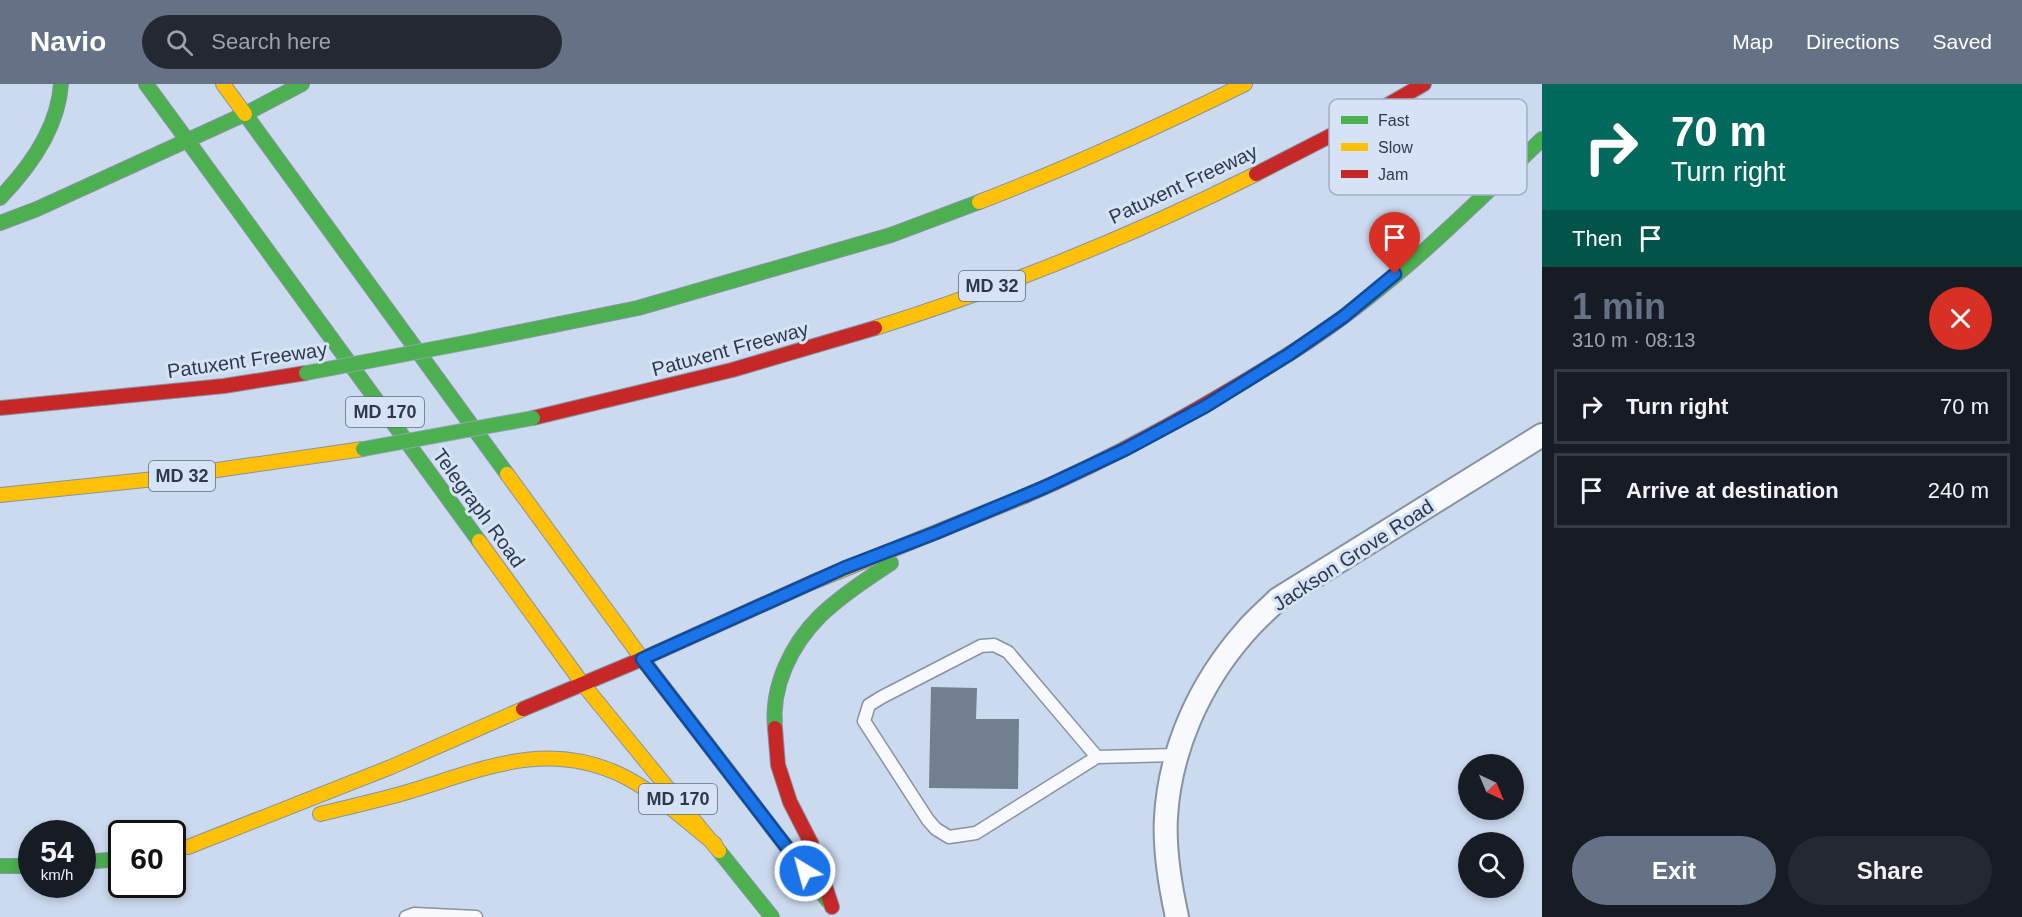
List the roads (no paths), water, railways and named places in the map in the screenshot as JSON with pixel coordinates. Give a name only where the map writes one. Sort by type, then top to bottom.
[{"type":"main road","points":[[0,198],[18,181],[37,156],[52,124],[61,84]]},
{"type":"main road","name":"Telegraph Road","points":[[146,84],[582,683],[772,917]]},
{"type":"main road","name":"MD 170","points":[[223,84],[642,659],[836,912]]},
{"type":"main road","points":[[0,223],[38,209],[244,114],[302,84]]},
{"type":"main road","name":"Patuxent Freeway","points":[[0,408],[224,386],[306,373],[638,308],[891,235],[1039,179],[1187,114],[1245,84]]},
{"type":"main road","name":"Patuxent Freeway","points":[[1399,99],[1424,84]]},
{"type":"main road","name":"Patuxent Freeway","points":[[0,495],[155,479],[363,449],[533,418],[669,387],[926,311],[1076,254],[1222,191],[1329,136]]},
{"type":"main road","points":[[1527,154],[1542,140]]},
{"type":"main road","points":[[188,847],[392,767],[642,659],[844,568],[1045,487],[1126,449],[1206,406],[1288,355],[1343,317],[1446,232],[1485,195]]},
{"type":"main road","points":[[836,912],[811,843],[790,801],[778,765],[773,711],[778,679],[796,646],[820,616],[862,583],[935,533]]},
{"type":"main road","points":[[188,847],[403,793],[495,762],[538,756],[569,759],[607,769],[641,787],[715,844]]},
{"type":"main road","points":[[0,866],[18,866]]},
{"type":"street","name":"Jackson Grove Road","points":[[1177,917],[1168,869],[1166,817],[1176,755],[1194,708],[1219,666],[1245,632],[1278,599],[1542,435]]},
{"type":"lane","points":[[1097,757],[1008,652],[994,645],[981,646],[882,696],[869,705],[864,721],[928,820],[936,829],[949,837],[976,833],[1097,757],[1176,755]]},
{"type":"lane","points":[[406,917],[414,915],[476,917]]}]
